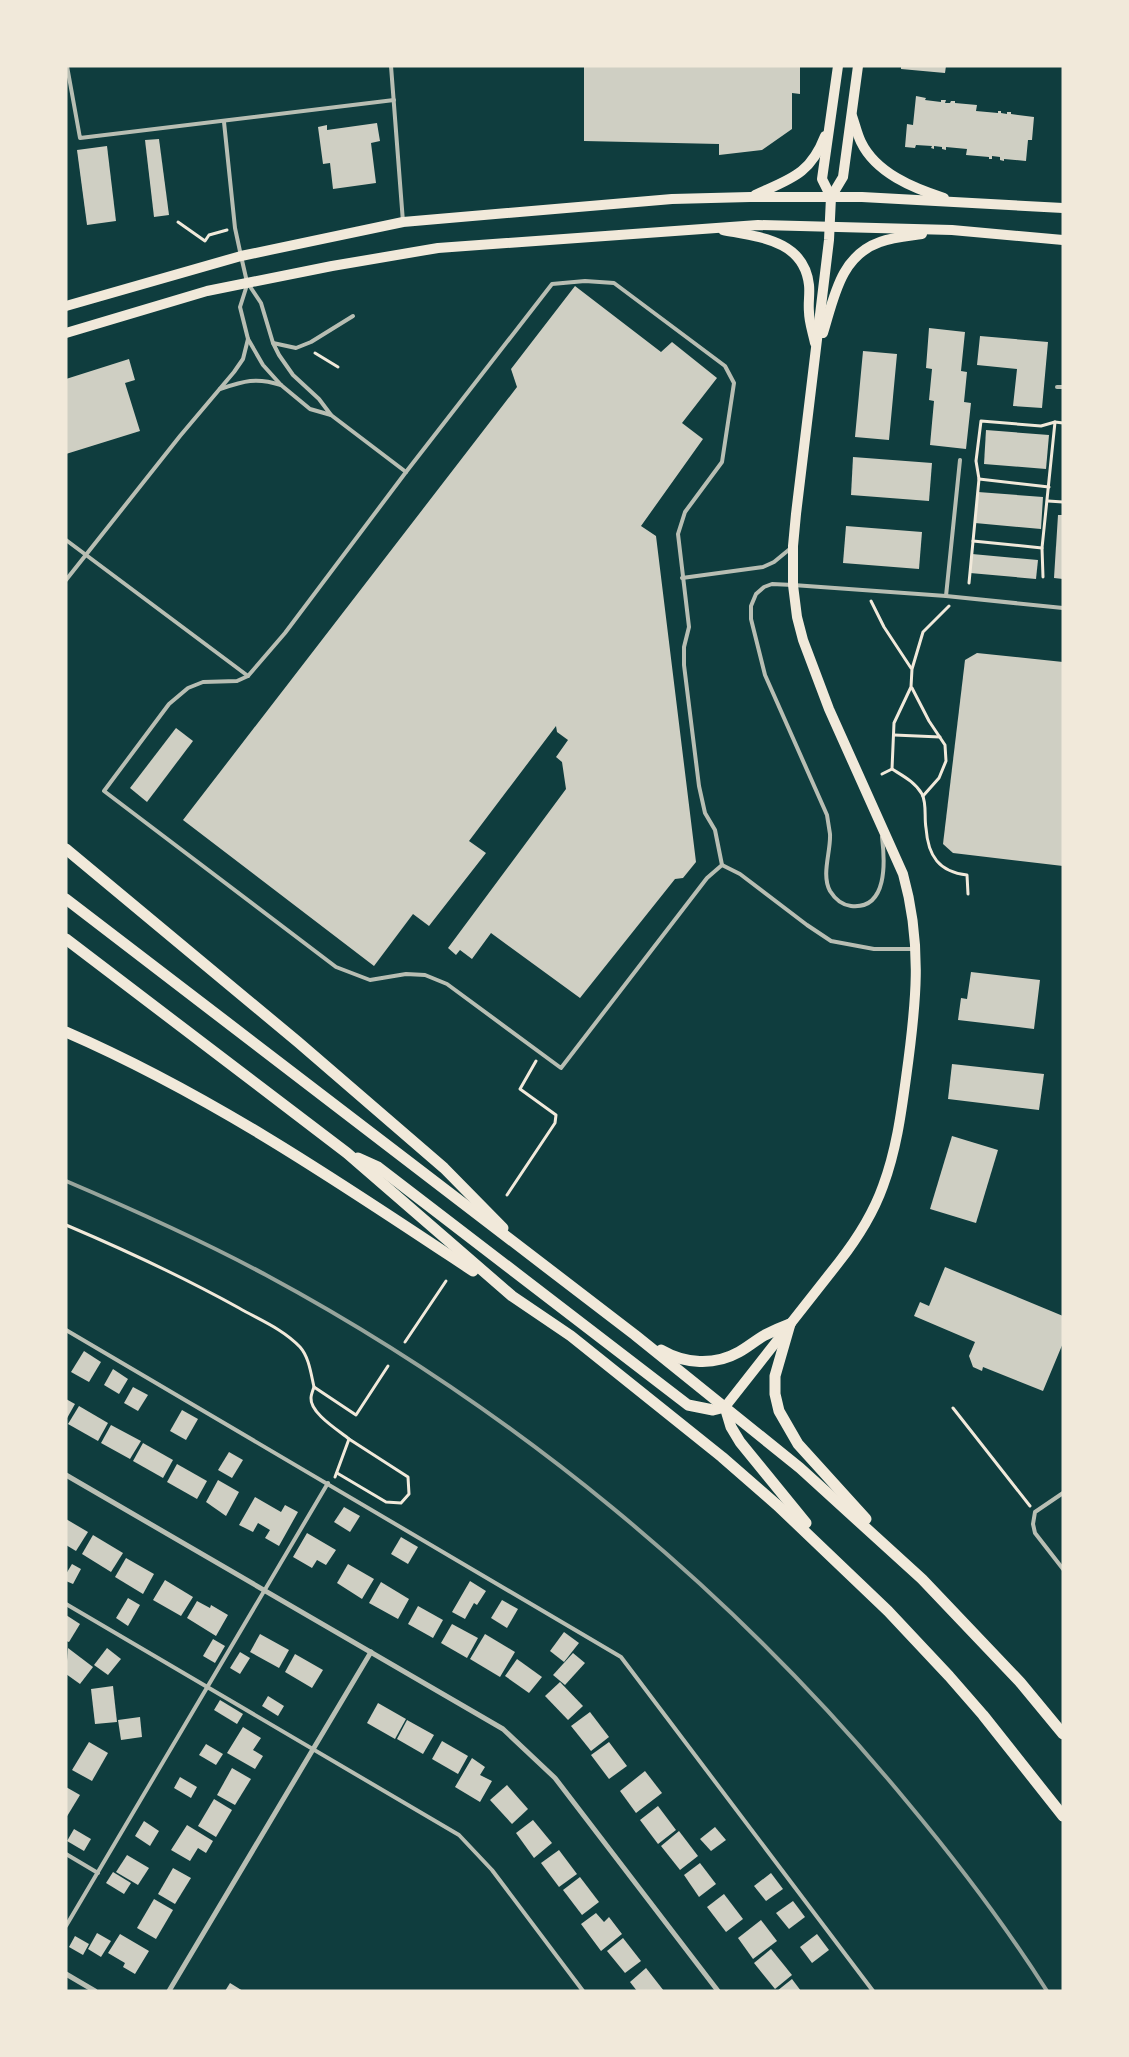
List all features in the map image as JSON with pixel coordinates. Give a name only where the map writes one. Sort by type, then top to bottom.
[{"type":"highway","points":[[66,849],[290,1036],[444,1168],[534,1260]]},
{"type":"highway","points":[[66,899],[725,1406],[800,1468],[898,1556]]},
{"type":"highway","points":[[66,939],[346,1153],[512,1296]]},
{"type":"highway","points":[[66,1032],[164,1078],[242,1122],[382,1210],[571,1336],[722,1457],[841,1564],[955,1683],[1031,1774],[1063,1816]]},
{"type":"highway","points":[[346,1153],[378,1167],[688,1405],[713,1410],[725,1406]]},
{"type":"highway","points":[[635,1335],[668,1354],[688,1361],[706,1362],[731,1356],[765,1335],[790,1324]]},
{"type":"highway","points":[[790,1324],[775,1376],[775,1394],[779,1411],[798,1444],[898,1556],[1020,1682],[1063,1734]]},
{"type":"highway","points":[[725,1406],[731,1427],[754,1462],[841,1564]]},
{"type":"main road","points":[[831,197],[822,179],[838,66]]},
{"type":"main road","points":[[725,1406],[856,1240],[876,1201],[886,1178],[901,1116],[913,1022],[917,949],[914,920],[903,874],[811,665],[797,617],[793,584],[793,546],[816,352],[831,197],[843,177],[858,66]]},
{"type":"main road","points":[[852,114],[860,141],[868,154],[884,170],[910,185],[957,202]]},
{"type":"main road","points":[[750,197],[797,176],[806,168],[820,146],[832,116]]},
{"type":"main road","points":[[66,306],[241,256],[403,222],[672,199],[750,197],[831,197],[1063,208]]},
{"type":"main road","points":[[66,333],[196,294],[247,282],[438,248],[758,225],[952,230],[1063,240]]},
{"type":"main road","points":[[707,228],[757,236],[786,246],[798,257],[806,269],[809,286],[808,312],[816,352]]},
{"type":"main road","points":[[816,352],[840,280],[847,266],[858,254],[880,241],[952,230]]},
{"type":"street","points":[[66,1475],[503,1729],[555,1778],[718,1991]]},
{"type":"street","points":[[169,1991],[371,1652]]},
{"type":"street","points":[[66,1974],[94,1991]]},
{"type":"lane","points":[[67,66],[80,138],[394,100]]},
{"type":"lane","points":[[390,66],[403,222]]},
{"type":"lane","points":[[66,103],[73,102]]},
{"type":"lane","points":[[224,122],[235,228],[241,256],[247,282],[261,303],[273,343],[293,375],[318,398],[331,415],[406,472]]},
{"type":"lane","points":[[585,281],[614,283],[725,366],[734,383],[722,462],[690,505],[680,524],[679,552],[689,627],[684,647],[684,665],[699,786],[705,814],[715,830],[722,865],[707,878],[561,1068],[446,984],[425,975],[406,974],[370,980],[336,967],[104,791],[169,704],[188,688],[203,682],[237,681],[248,676],[285,633],[406,472],[552,284],[585,281]]},
{"type":"lane","points":[[247,282],[240,307],[248,339],[263,365],[282,385],[310,409],[331,415]]},
{"type":"lane","points":[[273,343],[296,348],[311,342],[353,316]]},
{"type":"lane","points":[[66,580],[243,359],[248,339]]},
{"type":"lane","points":[[220,389],[244,381],[263,380],[282,385]]},
{"type":"lane","points":[[1057,387],[1063,387]]},
{"type":"lane","points":[[946,596],[960,460]]},
{"type":"lane","points":[[66,540],[248,676]]},
{"type":"lane","points":[[682,578],[763,567],[774,562],[793,546]]},
{"type":"lane","points":[[880,820],[884,864],[881,886],[876,897],[867,904],[857,907],[846,905],[836,899],[830,890],[826,878],[830,833],[827,815],[765,675],[751,619],[751,606],[756,594],[764,587],[772,584],[793,584],[946,596],[1063,608]]},
{"type":"lane","points":[[722,865],[740,874],[831,941],[874,949],[917,949]]},
{"type":"lane","points":[[66,1330],[328,1483],[621,1658],[873,1991]]},
{"type":"lane","points":[[66,1926],[328,1483]]},
{"type":"lane","points":[[1063,1493],[1036,1512],[1032,1524],[1035,1533],[1063,1569]]},
{"type":"lane","points":[[66,1604],[459,1835],[492,1870],[583,1991]]},
{"type":"lane","points":[[66,1854],[98,1872]]},
{"type":"path","points":[[178,222],[205,242],[209,235],[235,228]]},
{"type":"path","points":[[315,353],[338,367]]},
{"type":"path","points":[[969,584],[979,479],[976,461],[981,421],[1041,426],[1055,422],[1063,423]]},
{"type":"path","points":[[1043,577],[1042,548],[1055,422]]},
{"type":"path","points":[[979,479],[1049,487]]},
{"type":"path","points":[[1048,501],[1063,502]]},
{"type":"path","points":[[973,541],[1042,548]]},
{"type":"path","points":[[867,591],[884,627],[912,669]]},
{"type":"path","points":[[892,769],[894,723],[911,687],[912,669],[923,632],[958,598]]},
{"type":"path","points":[[911,687],[945,745],[946,761],[939,778],[923,796]]},
{"type":"path","points":[[894,735],[940,737]]},
{"type":"path","points":[[882,774],[892,769]]},
{"type":"path","points":[[892,769],[916,786],[923,796],[930,849],[942,867],[955,874],[967,875],[968,894]]},
{"type":"path","points":[[507,1195],[555,1123],[556,1115],[520,1089],[540,1054]]},
{"type":"path","points":[[66,1225],[207,1290],[283,1332],[301,1349],[308,1364],[314,1386],[311,1399],[313,1408],[327,1422],[349,1438],[408,1477],[409,1494],[401,1503],[386,1502],[337,1474],[349,1438]]},
{"type":"path","points":[[405,1342],[446,1281]]},
{"type":"path","points":[[314,1386],[356,1415],[388,1366]]},
{"type":"path","points":[[953,1408],[1036,1512]]},
{"type":"building","points":[[584,66],[800,66],[800,94],[792,93],[792,129],[762,150],[719,155],[719,144],[584,141]]},
{"type":"building","points":[[901,66],[946,66],[945,73],[901,69]]},
{"type":"building","points":[[916,96],[926,98],[925,100],[941,102],[941,100],[946,100],[945,103],[955,101],[955,103],[977,105],[976,111],[998,113],[998,111],[1001,111],[1001,113],[1007,114],[1007,112],[1011,112],[1011,114],[1034,117],[1032,140],[1028,140],[1026,161],[1004,159],[1004,161],[1000,160],[1000,157],[992,156],[992,159],[989,159],[989,157],[966,155],[967,149],[946,147],[946,150],[942,149],[942,147],[934,146],[934,149],[931,148],[932,146],[916,145],[915,148],[905,147],[907,124],[913,125]]},
{"type":"building","points":[[377,123],[380,141],[371,143],[376,183],[333,189],[330,163],[323,164],[318,127],[327,125],[327,130]]},
{"type":"building","points":[[159,139],[169,215],[154,217],[145,140]]},
{"type":"building","points":[[107,146],[116,221],[87,225],[77,150]]},
{"type":"building","points":[[575,286],[661,352],[672,342],[717,378],[682,423],[703,439],[641,526],[656,536],[696,862],[683,878],[675,879],[580,998],[491,933],[472,959],[460,950],[456,955],[448,948],[566,789],[562,762],[556,757],[568,740],[557,732],[556,726],[469,841],[486,853],[429,926],[413,914],[374,966],[183,820],[517,387],[511,369]]},
{"type":"building","points":[[929,328],[965,332],[961,371],[967,372],[964,402],[971,403],[966,449],[930,445],[934,401],[929,400],[932,369],[926,368]]},
{"type":"building","points":[[980,336],[1048,342],[1042,408],[1013,406],[1017,369],[977,365]]},
{"type":"building","points":[[863,351],[897,354],[889,440],[855,437]]},
{"type":"building","points":[[129,359],[135,380],[125,383],[140,431],[66,454],[66,379]]},
{"type":"building","points":[[986,430],[1049,435],[1046,469],[984,464]]},
{"type":"building","points":[[853,457],[932,463],[929,501],[851,495]]},
{"type":"building","points":[[978,492],[1043,497],[1041,529],[975,523]]},
{"type":"building","points":[[1058,515],[1063,515],[1063,579],[1054,578]]},
{"type":"building","points":[[846,526],[922,532],[919,569],[843,563]]},
{"type":"building","points":[[972,554],[1038,560],[1036,579],[970,573]]},
{"type":"building","points":[[977,653],[1063,662],[1063,866],[953,853],[943,844],[965,660]]},
{"type":"building","points":[[176,728],[193,741],[147,802],[130,788]]},
{"type":"building","points":[[971,972],[1040,980],[1034,1029],[958,1020],[961,998],[967,999]]},
{"type":"building","points":[[952,1064],[1044,1074],[1039,1110],[948,1099]]},
{"type":"building","points":[[952,1136],[998,1150],[976,1223],[930,1209]]},
{"type":"building","points":[[945,1267],[1063,1316],[1063,1343],[1043,1391],[983,1367],[982,1371],[973,1367],[969,1356],[975,1342],[914,1316],[920,1302],[929,1306]]},
{"type":"building","points":[[84,1351],[101,1362],[89,1382],[71,1372]]},
{"type":"building","points":[[113,1369],[128,1379],[119,1394],[104,1385]]},
{"type":"building","points":[[133,1387],[148,1395],[138,1411],[124,1403]]},
{"type":"building","points":[[66,1399],[75,1404],[66,1420]]},
{"type":"building","points":[[79,1406],[108,1423],[98,1441],[68,1424]]},
{"type":"building","points":[[182,1410],[198,1419],[186,1440],[170,1431]]},
{"type":"building","points":[[111,1425],[141,1441],[130,1459],[101,1443]]},
{"type":"building","points":[[143,1443],[173,1460],[163,1478],[133,1461]]},
{"type":"building","points":[[229,1452],[243,1460],[232,1478],[218,1470]]},
{"type":"building","points":[[177,1464],[207,1481],[197,1499],[167,1482]]},
{"type":"building","points":[[218,1480],[239,1492],[226,1516],[206,1502]]},
{"type":"building","points":[[255,1497],[281,1512],[285,1505],[298,1512],[279,1546],[265,1538],[270,1530],[258,1523],[253,1532],[239,1525]]},
{"type":"building","points":[[344,1507],[360,1516],[350,1532],[334,1522]]},
{"type":"building","points":[[66,1519],[88,1532],[76,1551],[66,1545]]},
{"type":"building","points":[[307,1533],[336,1550],[326,1565],[317,1560],[312,1568],[293,1557]]},
{"type":"building","points":[[93,1535],[123,1553],[111,1572],[82,1554]]},
{"type":"building","points":[[401,1537],[418,1547],[408,1564],[391,1554]]},
{"type":"building","points":[[126,1558],[154,1574],[143,1594],[115,1577]]},
{"type":"building","points":[[72,1564],[81,1569],[73,1584],[66,1581],[66,1574]]},
{"type":"building","points":[[348,1564],[374,1579],[362,1599],[337,1583]]},
{"type":"building","points":[[165,1580],[193,1597],[181,1616],[153,1600]]},
{"type":"building","points":[[470,1581],[486,1591],[477,1605],[474,1603],[465,1619],[452,1612]]},
{"type":"building","points":[[381,1582],[409,1599],[398,1619],[369,1603]]},
{"type":"building","points":[[128,1598],[140,1605],[128,1626],[116,1618]]},
{"type":"building","points":[[502,1600],[518,1609],[507,1628],[491,1618]]},
{"type":"building","points":[[197,1601],[210,1608],[211,1605],[228,1615],[216,1636],[187,1618]]},
{"type":"building","points":[[418,1606],[443,1620],[433,1638],[408,1624]]},
{"type":"building","points":[[66,1615],[80,1624],[69,1642],[66,1641]]},
{"type":"building","points":[[452,1624],[478,1638],[467,1658],[441,1643]]},
{"type":"building","points":[[564,1632],[579,1643],[564,1662],[550,1651]]},
{"type":"building","points":[[260,1634],[289,1650],[279,1668],[250,1652]]},
{"type":"building","points":[[485,1634],[515,1652],[500,1677],[470,1659]]},
{"type":"building","points":[[213,1639],[225,1646],[215,1663],[203,1656]]},
{"type":"building","points":[[68,1648],[93,1667],[80,1684],[66,1674]]},
{"type":"building","points":[[107,1648],[121,1659],[108,1675],[94,1665]]},
{"type":"building","points":[[240,1652],[250,1658],[240,1674],[230,1668]]},
{"type":"building","points":[[573,1653],[585,1663],[565,1685],[553,1675]]},
{"type":"building","points":[[295,1654],[323,1670],[312,1688],[285,1672]]},
{"type":"building","points":[[517,1659],[542,1677],[529,1693],[505,1676]]},
{"type":"building","points":[[560,1682],[583,1706],[568,1720],[545,1696]]},
{"type":"building","points":[[113,1686],[117,1722],[95,1724],[91,1689]]},
{"type":"building","points":[[268,1696],[284,1706],[278,1716],[262,1706]]},
{"type":"building","points":[[220,1700],[243,1714],[237,1724],[214,1710]]},
{"type":"building","points":[[378,1703],[406,1719],[395,1739],[367,1723]]},
{"type":"building","points":[[590,1712],[609,1737],[591,1751],[571,1726]]},
{"type":"building","points":[[140,1717],[142,1737],[121,1740],[118,1720]]},
{"type":"building","points":[[407,1720],[434,1735],[423,1754],[397,1739]]},
{"type":"building","points":[[243,1727],[261,1738],[253,1750],[263,1756],[255,1769],[227,1753]]},
{"type":"building","points":[[442,1741],[468,1756],[458,1774],[432,1759]]},
{"type":"building","points":[[89,1742],[108,1753],[92,1781],[72,1770]]},
{"type":"building","points":[[609,1742],[627,1766],[609,1779],[591,1755]]},
{"type":"building","points":[[206,1744],[223,1754],[216,1765],[199,1755]]},
{"type":"building","points":[[472,1758],[485,1767],[480,1775],[492,1781],[480,1802],[455,1787]]},
{"type":"building","points":[[232,1768],[251,1779],[235,1805],[217,1795]]},
{"type":"building","points":[[645,1771],[662,1793],[636,1813],[620,1791]]},
{"type":"building","points":[[180,1777],[197,1787],[191,1798],[174,1788]]},
{"type":"building","points":[[507,1785],[528,1809],[512,1824],[490,1800]]},
{"type":"building","points":[[66,1787],[80,1795],[66,1818]]},
{"type":"building","points":[[214,1799],[232,1810],[216,1837],[198,1826]]},
{"type":"building","points":[[658,1806],[676,1830],[658,1844],[640,1820]]},
{"type":"building","points":[[533,1820],[552,1843],[534,1858],[516,1833]]},
{"type":"building","points":[[144,1821],[159,1831],[150,1846],[135,1836]]},
{"type":"building","points":[[187,1825],[213,1841],[206,1853],[198,1848],[190,1861],[171,1850]]},
{"type":"building","points":[[715,1827],[726,1840],[711,1851],[700,1839]]},
{"type":"building","points":[[74,1829],[91,1839],[84,1851],[67,1841]]},
{"type":"building","points":[[679,1831],[698,1856],[680,1870],[661,1846]]},
{"type":"building","points":[[559,1850],[577,1874],[559,1887],[541,1863]]},
{"type":"building","points":[[127,1855],[149,1868],[138,1885],[116,1872]]},
{"type":"building","points":[[700,1863],[716,1884],[699,1897],[684,1875]]},
{"type":"building","points":[[173,1868],[191,1878],[175,1904],[158,1894]]},
{"type":"building","points":[[113,1872],[131,1883],[124,1894],[106,1883]]},
{"type":"building","points":[[771,1873],[783,1889],[766,1901],[754,1886]]},
{"type":"building","points":[[580,1877],[599,1902],[582,1915],[563,1890]]},
{"type":"building","points":[[724,1894],[743,1919],[726,1932],[707,1907]]},
{"type":"building","points":[[154,1899],[173,1910],[156,1939],[137,1928]]},
{"type":"building","points":[[793,1901],[805,1917],[789,1929],[776,1913]]},
{"type":"building","points":[[596,1913],[604,1922],[609,1917],[622,1934],[601,1951],[581,1924]]},
{"type":"building","points":[[761,1920],[777,1941],[753,1959],[738,1938]]},
{"type":"building","points":[[97,1933],[111,1941],[101,1957],[88,1949]]},
{"type":"building","points":[[120,1934],[149,1951],[135,1974],[123,1967],[125,1963],[108,1953]]},
{"type":"building","points":[[817,1934],[829,1950],[812,1963],[800,1947]]},
{"type":"building","points":[[75,1936],[89,1944],[83,1955],[69,1947]]},
{"type":"building","points":[[623,1938],[641,1961],[625,1973],[607,1951]]},
{"type":"building","points":[[771,1949],[792,1975],[775,1989],[754,1963]]},
{"type":"building","points":[[646,1968],[664,1991],[637,1991],[630,1982]]},
{"type":"building","points":[[792,1979],[801,1991],[777,1991]]},
{"type":"building","points":[[230,1983],[243,1991],[225,1991]]},
{"type":"railway","points":[[66,1181],[142,1214],[217,1250],[266,1275],[357,1327],[445,1383],[530,1443],[612,1508],[692,1576],[767,1648],[840,1724],[963,1871],[1015,1942],[1047,1991]]}]
